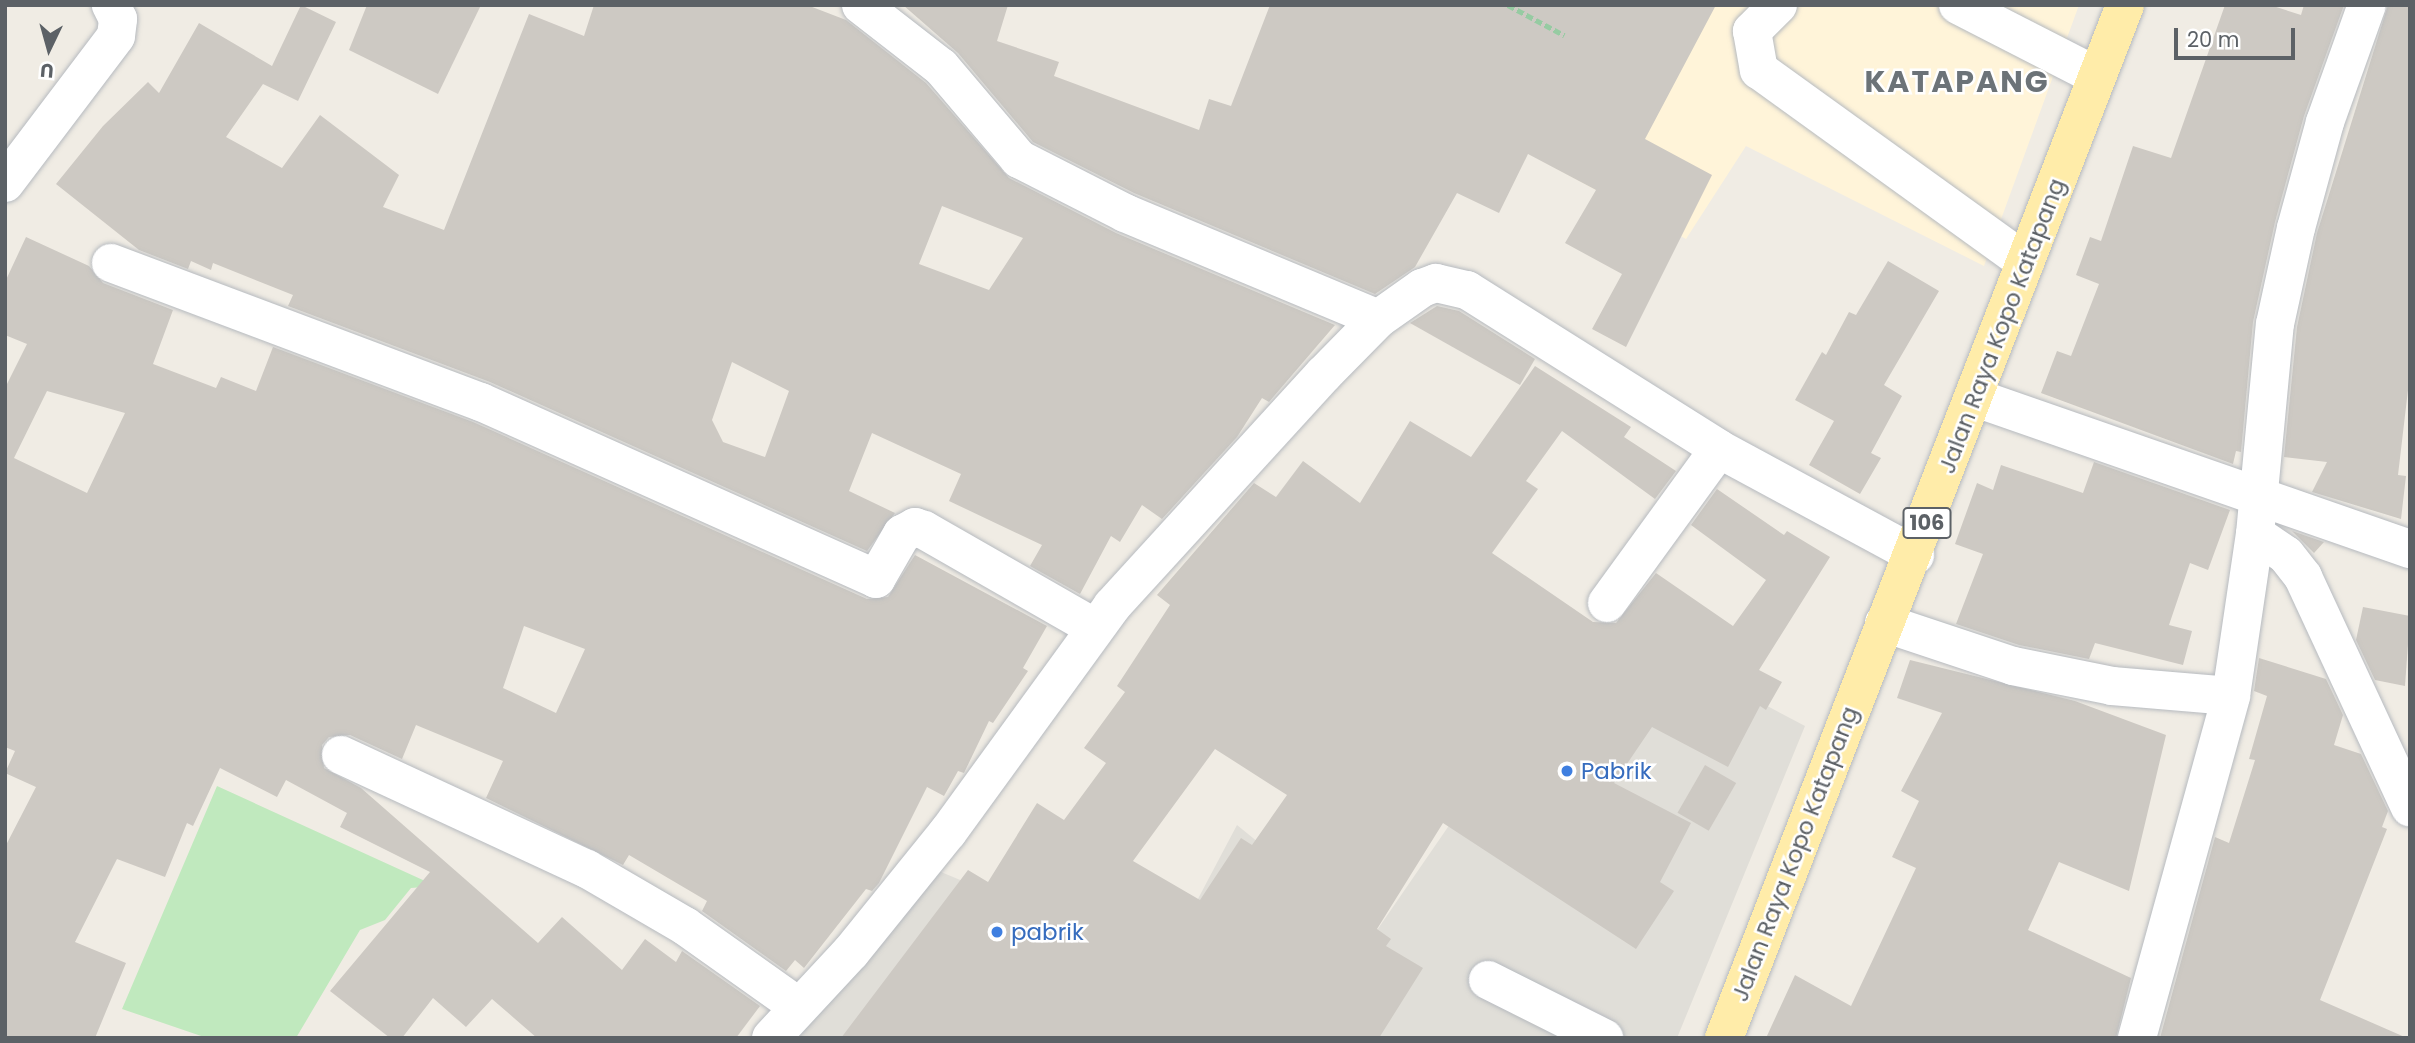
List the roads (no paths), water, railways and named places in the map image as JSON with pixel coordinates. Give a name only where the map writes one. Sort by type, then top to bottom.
[{"type":"main road","name":"Jalan Raya Kopo Katapang","points":[[1724,1038],[1884,623],[1915,555],[1976,398],[2025,262],[2125,5]]},
{"type":"street","points":[[5,183],[116,36],[118,19],[111,5]]},
{"type":"street","points":[[861,5],[941,67],[1019,159],[1125,213],[1378,319]]},
{"type":"street","points":[[1778,5],[1752,31],[1759,70],[2025,262]]},
{"type":"street","points":[[1958,5],[2097,76]]},
{"type":"street","points":[[2137,1038],[2257,516],[2275,324],[2287,269],[2325,122],[2367,5]]},
{"type":"street","points":[[111,263],[481,402],[876,579],[902,534],[915,527],[924,530],[1095,628]]},
{"type":"street","points":[[771,1038],[948,832],[1095,628],[1378,319],[1422,288],[1452,284],[1719,449],[1915,555]]},
{"type":"street","points":[[1976,398],[2257,516],[2410,549]]},
{"type":"street","points":[[1607,603],[1719,449]]},
{"type":"street","points":[[2257,516],[2303,577],[2410,807]]},
{"type":"street","points":[[1884,623],[2013,666],[2112,686],[2217,693]]},
{"type":"street","points":[[341,755],[587,869],[685,926],[799,1007]]},
{"type":"street","points":[[1488,980],[1604,1038]]},
{"type":"place","name":"Pabrik","points":[[1567,771]]},
{"type":"place","name":"pabrik","points":[[997,932]]},
{"type":"district","name":"KATAPANG","points":[[1957,82]]}]
